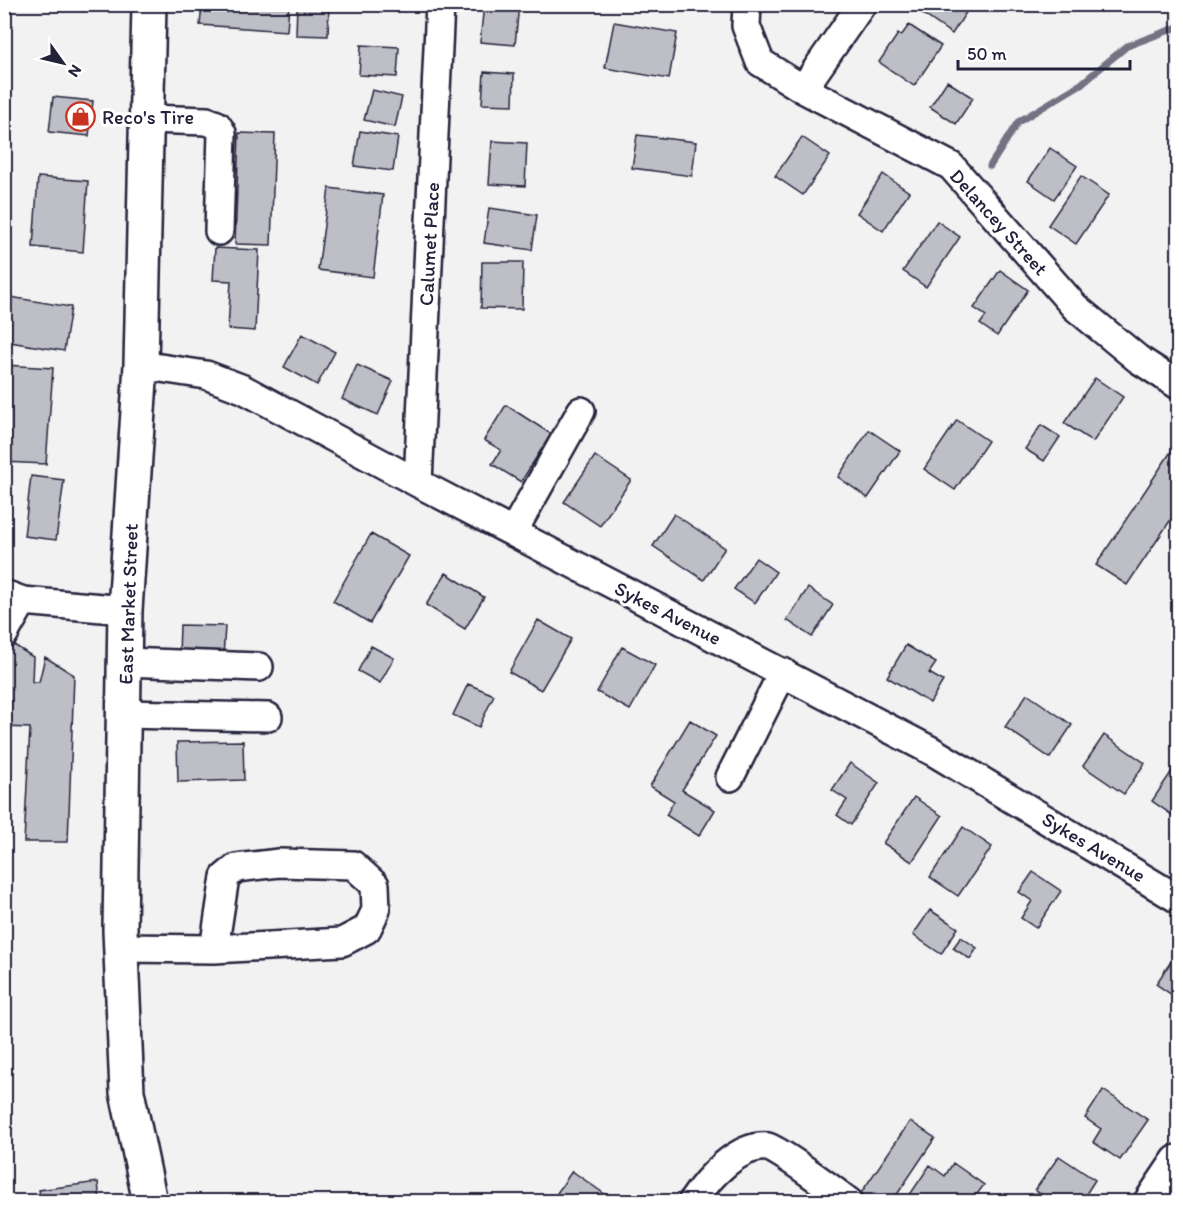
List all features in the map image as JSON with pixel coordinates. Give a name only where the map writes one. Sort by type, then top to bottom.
[{"type":"main road","name":"East Market Street","points":[[149,4],[141,365],[125,610],[121,948],[128,1092],[150,1202]]},
{"type":"main road","points":[[1151,1202],[1179,1162]]},
{"type":"street","name":"Calumet Place","points":[[418,483],[440,4]]},
{"type":"street","name":"Delancey Street","points":[[747,4],[746,26],[760,62],[803,89],[951,166],[1075,307],[1138,359],[1179,385]]},
{"type":"street","points":[[803,89],[862,4]]},
{"type":"street","points":[[147,119],[207,121],[217,125],[222,133],[219,231]]},
{"type":"street","name":"Sykes Avenue","points":[[141,365],[206,375],[243,388],[418,483],[932,751],[1179,899]]},
{"type":"street","points":[[513,532],[581,411]]},
{"type":"street","points":[[4,634],[14,598],[125,610]]},
{"type":"street","points":[[124,662],[259,667]]},
{"type":"street","points":[[730,777],[783,672]]},
{"type":"street","points":[[123,714],[268,717]]},
{"type":"street","points":[[121,948],[214,949],[342,942],[367,929],[376,910],[375,885],[353,865],[279,863],[231,873],[214,949]]},
{"type":"street","points":[[692,1202],[701,1187],[725,1164],[750,1149],[770,1147],[849,1202]]},
{"type":"building","points":[[202,4],[289,4],[287,31],[200,25]]},
{"type":"building","points":[[297,4],[329,4],[328,36],[296,35]]},
{"type":"building","points":[[484,4],[519,4],[515,45],[480,42]]},
{"type":"building","points":[[925,4],[963,4],[969,8],[952,34],[920,12]]},
{"type":"building","points":[[614,22],[677,33],[669,79],[605,68]]},
{"type":"building","points":[[909,25],[941,46],[914,86],[879,62],[898,34],[901,36]]},
{"type":"building","points":[[361,45],[399,47],[397,77],[359,75]]},
{"type":"building","points":[[484,72],[514,74],[513,105],[482,104]]},
{"type":"building","points":[[947,81],[973,98],[956,124],[930,107]]},
{"type":"building","points":[[372,90],[402,97],[395,127],[364,120]]},
{"type":"building","points":[[53,97],[93,101],[89,136],[49,132]]},
{"type":"building","points":[[360,131],[398,137],[393,171],[354,166]]},
{"type":"building","points":[[239,133],[275,134],[271,245],[235,244]]},
{"type":"building","points":[[637,135],[696,142],[692,176],[632,168]]},
{"type":"building","points":[[802,137],[830,156],[803,195],[775,176]]},
{"type":"building","points":[[492,141],[527,143],[525,186],[489,184]]},
{"type":"building","points":[[1050,148],[1077,166],[1054,199],[1028,181]]},
{"type":"building","points":[[883,174],[909,192],[883,231],[857,213]]},
{"type":"building","points":[[1081,176],[1109,195],[1076,244],[1048,225]]},
{"type":"building","points":[[38,177],[88,181],[83,252],[33,247]]},
{"type":"building","points":[[329,188],[383,195],[373,277],[318,270]]},
{"type":"building","points":[[489,208],[537,215],[532,250],[484,243]]},
{"type":"building","points":[[937,221],[960,237],[926,287],[903,271]]},
{"type":"building","points":[[215,248],[259,250],[255,331],[228,329],[231,281],[213,280]]},
{"type":"building","points":[[482,262],[523,262],[522,309],[481,308]]},
{"type":"building","points":[[1000,270],[1028,290],[997,336],[980,324],[986,316],[974,308]]},
{"type":"building","points":[[4,296],[71,307],[64,351],[4,341]]},
{"type":"building","points":[[302,334],[335,352],[317,385],[284,367]]},
{"type":"building","points":[[4,365],[53,368],[46,464],[4,462]]},
{"type":"building","points":[[357,365],[393,381],[378,415],[342,399]]},
{"type":"building","points":[[1095,378],[1123,397],[1093,442],[1064,423]]},
{"type":"building","points":[[506,405],[551,434],[521,482],[492,464],[501,450],[484,440]]},
{"type":"building","points":[[957,420],[988,441],[955,490],[924,469]]},
{"type":"building","points":[[1041,425],[1060,437],[1044,461],[1025,449]]},
{"type":"building","points":[[869,430],[900,451],[868,498],[838,477]]},
{"type":"building","points":[[1178,441],[1178,509],[1127,585],[1096,565]]},
{"type":"building","points":[[595,456],[631,480],[600,526],[564,502]]},
{"type":"building","points":[[31,476],[64,480],[56,540],[24,536]]},
{"type":"building","points":[[674,514],[725,548],[704,580],[653,546]]},
{"type":"building","points":[[371,534],[409,556],[370,623],[333,601]]},
{"type":"building","points":[[756,558],[776,572],[755,603],[734,589]]},
{"type":"building","points":[[446,573],[484,597],[465,629],[426,605]]},
{"type":"building","points":[[808,588],[833,605],[812,637],[787,620]]},
{"type":"building","points":[[538,620],[571,639],[541,690],[509,672]]},
{"type":"building","points":[[180,625],[225,626],[223,657],[179,656]]},
{"type":"building","points":[[6,640],[33,657],[32,682],[39,682],[45,657],[74,675],[68,842],[24,842],[30,728],[5,727]]},
{"type":"building","points":[[906,645],[936,663],[929,673],[943,681],[930,703],[887,677]]},
{"type":"building","points":[[371,646],[394,658],[380,683],[358,671]]},
{"type":"building","points":[[622,647],[655,665],[630,710],[597,692]]},
{"type":"building","points":[[468,684],[494,695],[479,727],[453,715]]},
{"type":"building","points":[[1027,694],[1072,725],[1050,758],[1005,727]]},
{"type":"building","points":[[690,720],[716,736],[682,790],[715,810],[699,836],[666,815],[674,801],[650,786]]},
{"type":"building","points":[[1104,735],[1145,763],[1124,794],[1083,766]]},
{"type":"building","points":[[243,741],[244,780],[178,782],[177,742]]},
{"type":"building","points":[[850,763],[879,783],[851,825],[837,815],[847,800],[832,790]]},
{"type":"building","points":[[1174,768],[1178,771],[1178,819],[1152,801]]},
{"type":"building","points":[[914,797],[942,816],[912,862],[883,843]]},
{"type":"building","points":[[963,827],[992,847],[958,896],[930,877]]},
{"type":"building","points":[[1033,872],[1061,891],[1036,928],[1021,918],[1032,901],[1019,892]]},
{"type":"building","points":[[930,910],[958,928],[941,954],[913,935]]},
{"type":"building","points":[[961,937],[977,948],[970,959],[953,948]]},
{"type":"building","points":[[1178,951],[1178,999],[1156,984]]},
{"type":"building","points":[[1103,1090],[1148,1120],[1120,1160],[1093,1142],[1101,1129],[1085,1118]]},
{"type":"building","points":[[910,1121],[935,1138],[892,1202],[873,1202],[861,1193]]},
{"type":"building","points":[[1059,1156],[1095,1180],[1081,1202],[1052,1202],[1035,1190]]},
{"type":"building","points":[[953,1163],[984,1185],[977,1194],[988,1202],[917,1202],[909,1196],[930,1165],[945,1176]]},
{"type":"building","points":[[572,1171],[616,1202],[551,1202]]},
{"type":"building","points":[[98,1182],[100,1202],[41,1202],[39,1190]]},
{"type":"building","points":[[366,1194],[368,1202],[327,1202]]},
{"type":"waterway","points":[[990,166],[1018,122],[1081,84],[1127,46],[1178,27]]},
{"type":"place","name":"Reco's Tire","points":[[81,117]]}]
